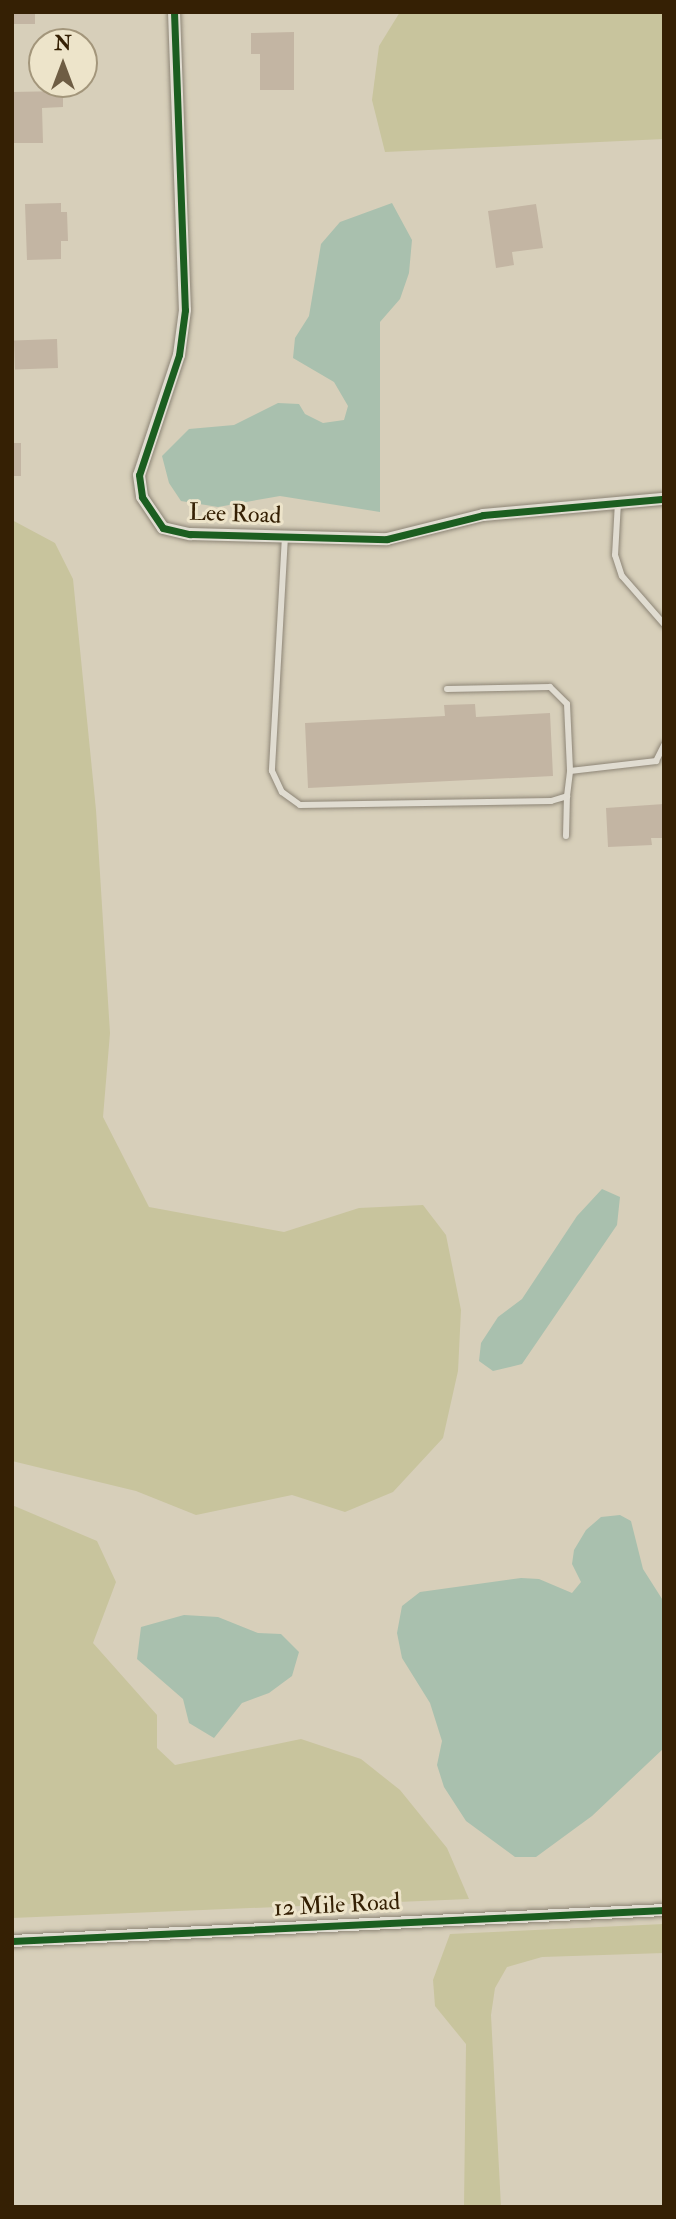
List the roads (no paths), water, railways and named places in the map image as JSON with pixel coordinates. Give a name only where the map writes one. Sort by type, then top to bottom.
[{"type":"street","name":"Lee Road","points":[[174,12],[185,310],[179,355],[142,454],[142,498],[163,528],[190,534],[387,539],[483,515],[664,499]]},
{"type":"street","name":"12 Mile Road","points":[[12,1941],[664,1910]]},
{"type":"lane","points":[[618,502],[615,555],[622,576],[664,624]]},
{"type":"lane","points":[[285,536],[272,771],[282,792],[300,804],[322,806],[417,800],[499,805],[567,796]]},
{"type":"lane","points":[[447,689],[550,687],[567,704],[570,771],[566,836]]},
{"type":"lane","points":[[570,771],[656,761],[664,745]]}]
